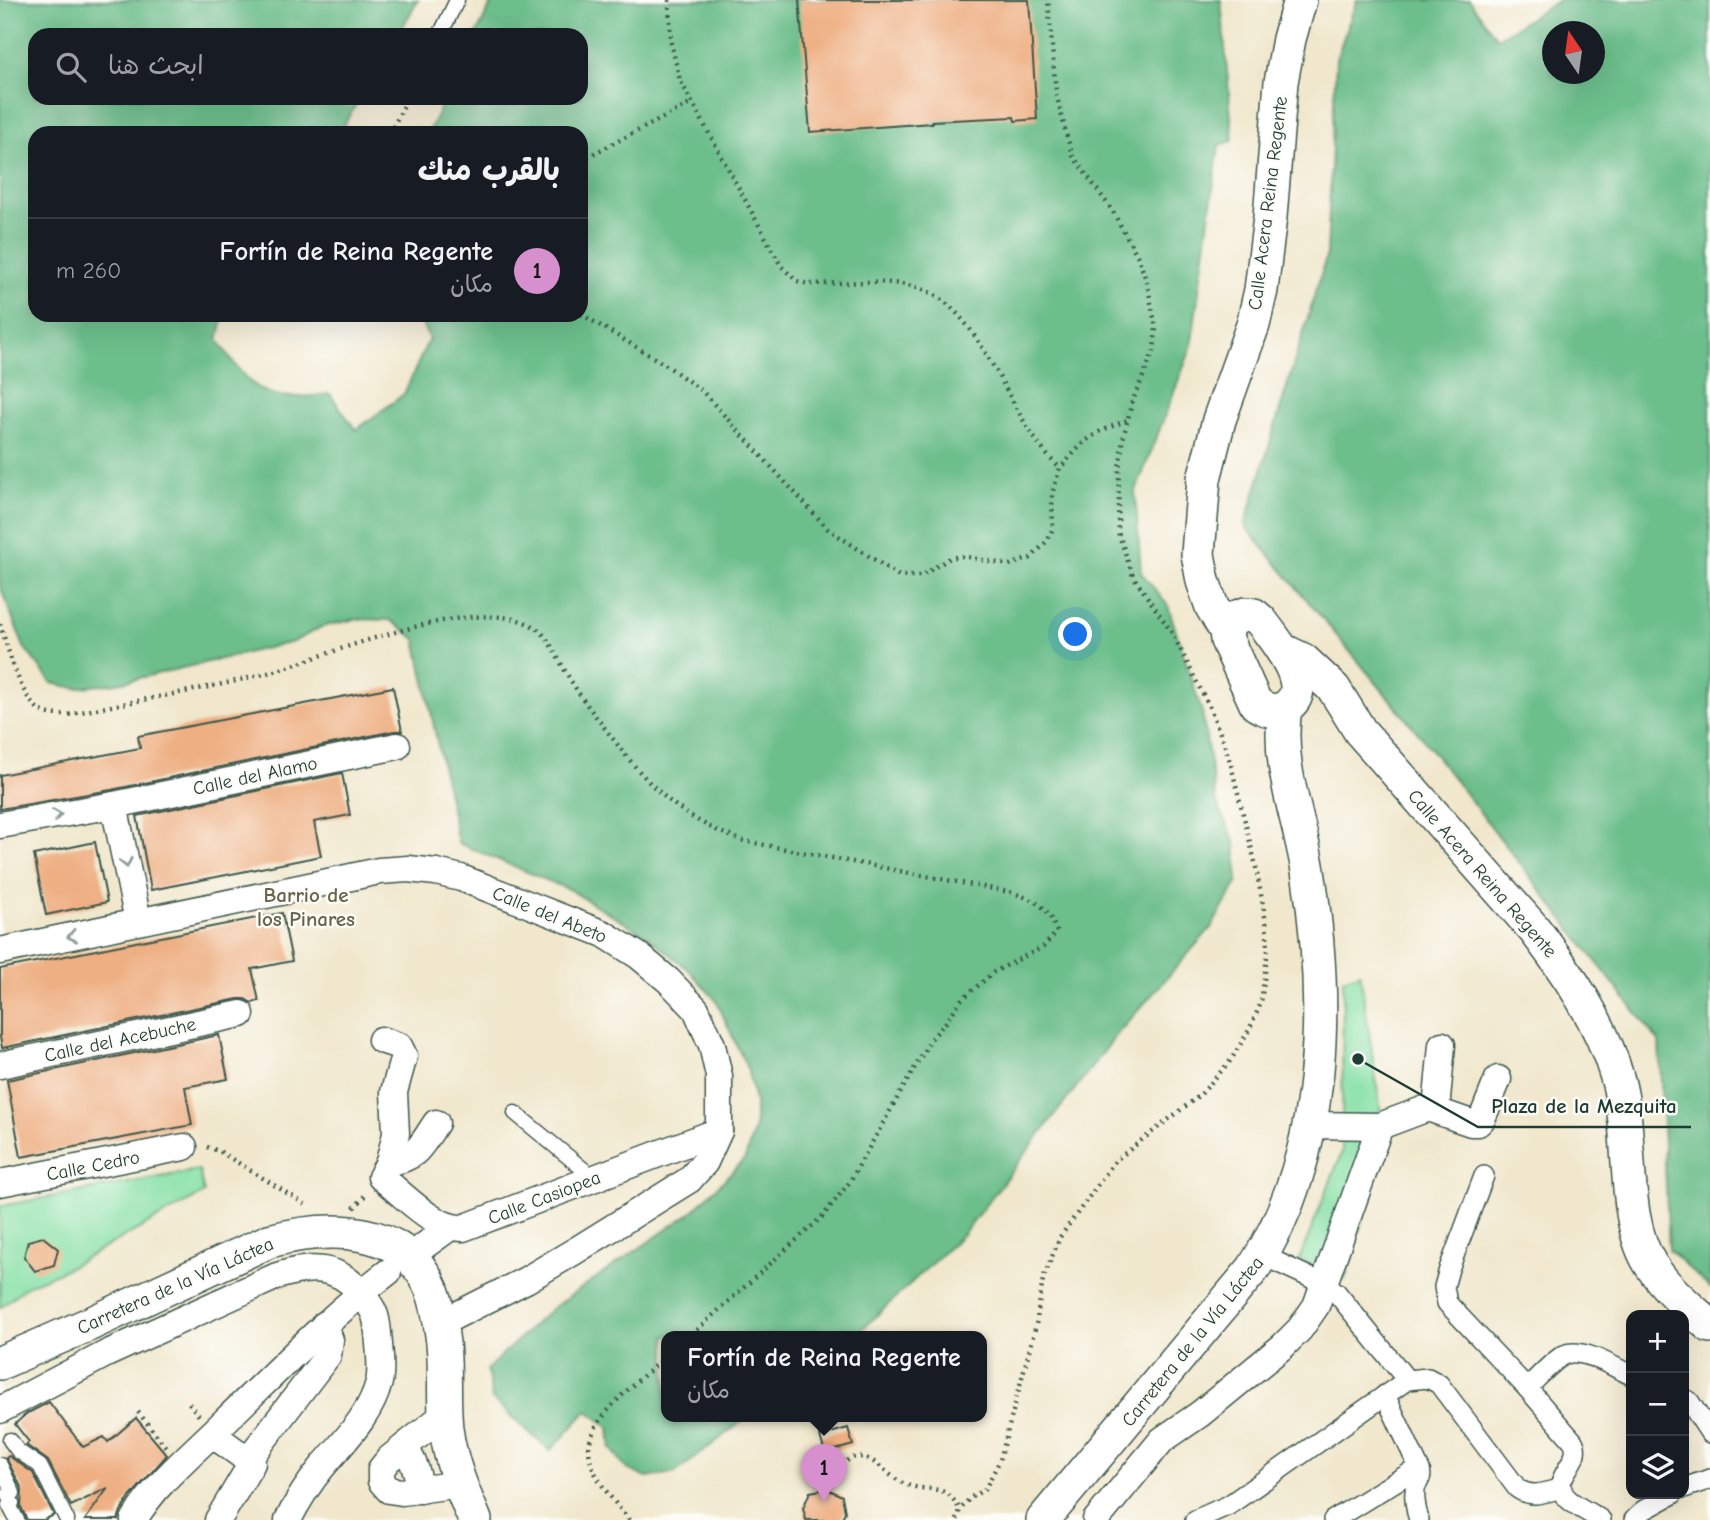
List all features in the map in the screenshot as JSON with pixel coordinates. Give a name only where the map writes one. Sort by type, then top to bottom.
[{"type":"street","name":"Calle Acera Reina Regente","points":[[1240,623],[1212,607],[1198,554],[1199,527],[1208,458],[1253,325],[1261,290],[1281,82],[1300,0]]},
{"type":"street","points":[[1261,621],[1282,650],[1297,681],[1297,692],[1278,704],[1227,640],[1240,623],[1261,621]]},
{"type":"street","name":"Calle Acera Reina Regente","points":[[1282,650],[1303,660],[1334,689],[1360,731],[1534,929],[1591,1011],[1608,1048],[1625,1107],[1631,1201],[1639,1242],[1649,1263],[1663,1282],[1710,1326]]},
{"type":"street","name":"Calle Acera Reina Regente","points":[[1278,704],[1329,710],[1360,731]]},
{"type":"street","name":"Carretera de la Vía Láctea","points":[[1044,1520],[1228,1301],[1262,1255],[1277,1229],[1295,1180],[1310,1125],[1319,1035],[1315,925],[1305,858],[1284,768],[1278,704]]},
{"type":"street","name":"Calle del Alamo","points":[[0,825],[114,805],[397,746]]},
{"type":"street","points":[[114,805],[138,921]]},
{"type":"street","name":"Calle del Abeto","points":[[0,951],[379,871],[408,869],[461,878],[604,934],[639,956],[669,981],[696,1009],[712,1045],[719,1076],[719,1131],[705,1163],[688,1180],[669,1193],[536,1274],[439,1324]]},
{"type":"street","name":"Calle del Acebuche","points":[[0,1065],[241,1014]]},
{"type":"street","points":[[381,1040],[399,1046],[404,1056],[394,1092],[397,1123],[385,1169]]},
{"type":"street","points":[[1436,1110],[1441,1045]]},
{"type":"street","points":[[1310,1125],[1380,1126],[1428,1108],[1478,1123],[1498,1079]]},
{"type":"street","points":[[385,1169],[409,1158],[417,1151],[436,1123]]},
{"type":"street","points":[[1096,1520],[1162,1440],[1200,1414],[1283,1346],[1317,1306],[1380,1126]]},
{"type":"street","name":"Calle Casiopea","points":[[449,1228],[463,1228],[719,1131]]},
{"type":"street","name":"Calle Cedro","points":[[1,1178],[184,1146]]},
{"type":"street","points":[[385,1169],[437,1222],[449,1228],[424,1246]]},
{"type":"street","points":[[1484,1176],[1449,1269],[1444,1287],[1447,1303],[1527,1388],[1577,1447],[1577,1456],[1562,1478],[1562,1488],[1566,1497],[1601,1520]]},
{"type":"street","name":"Carretera de la Vía Láctea","points":[[0,1363],[269,1241],[325,1230],[353,1231],[400,1251],[419,1268],[432,1291],[443,1343],[445,1413],[453,1461],[475,1520]]},
{"type":"street","points":[[1262,1255],[1336,1292],[1407,1380]]},
{"type":"street","points":[[0,1409],[106,1354],[277,1276],[299,1269],[321,1268],[334,1271],[356,1287],[372,1306],[377,1323],[380,1379],[376,1392],[356,1428],[298,1499],[288,1520]]},
{"type":"street","points":[[134,1520],[142,1506],[180,1465],[324,1325],[356,1287],[388,1272]]},
{"type":"street","points":[[92,1323],[106,1354]]},
{"type":"street","points":[[248,1460],[328,1355],[330,1340],[324,1325]]},
{"type":"street","points":[[1527,1388],[1565,1354],[1590,1356],[1627,1373]]},
{"type":"street","points":[[1195,1520],[1229,1505],[1407,1380],[1428,1378],[1439,1384],[1517,1488],[1525,1494],[1534,1495],[1562,1488]]},
{"type":"street","points":[[1385,1395],[1420,1470],[1422,1478],[1415,1488],[1419,1520]]},
{"type":"street","points":[[1689,1401],[1710,1433]]},
{"type":"street","points":[[445,1413],[389,1459],[381,1469],[381,1481],[389,1490],[402,1492],[460,1484]]},
{"type":"street","points":[[212,1434],[251,1465],[218,1520]]},
{"type":"street","points":[[404,1447],[413,1460],[420,1490]]},
{"type":"street","points":[[1333,1520],[1416,1469],[1420,1470]]},
{"type":"street","points":[[1689,1486],[1710,1479]]},
{"type":"street","points":[[1634,1520],[1644,1510],[1664,1499]]},
{"type":"lane","points":[[443,28],[457,0]]},
{"type":"lane","points":[[515,1113],[594,1178]]},
{"type":"lane","points":[[10,1440],[18,1451],[40,1466],[67,1520]]},
{"type":"lane","points":[[0,1465],[13,1493],[8,1495],[12,1503],[9,1505],[17,1520]]},
{"type":"path","points":[[669,0],[674,62],[680,80],[788,275],[808,284],[887,283],[917,287],[935,296],[970,328],[1034,439],[1060,468]]},
{"type":"path","points":[[957,1520],[960,1510],[970,1498],[985,1489],[1000,1460],[1036,1325],[1043,1279],[1060,1237],[1115,1161],[1200,1095],[1231,1060],[1261,1003],[1266,975],[1266,922],[1255,862],[1231,765],[1209,706],[1178,645],[1133,576],[1118,531],[1119,469],[1128,420],[1132,402],[1154,351],[1156,328],[1138,257],[1126,233],[1073,156],[1056,93],[1048,0]]},
{"type":"path","points":[[588,156],[692,103]]},
{"type":"path","points":[[394,126],[404,105]]},
{"type":"path","points":[[588,318],[657,359],[702,391],[828,529],[899,576],[921,576],[950,558],[961,556],[1009,565],[1031,558],[1048,540],[1052,528],[1052,494],[1060,468],[1084,442],[1099,432],[1128,420]]},
{"type":"path","points":[[0,624],[15,672],[36,708],[49,715],[67,715],[266,674],[376,636],[438,622],[471,618],[506,618],[522,622],[536,628],[546,638],[579,693],[633,766],[678,809],[702,825],[744,841],[1014,893],[1047,909],[1057,932],[1043,947],[994,972],[961,1000],[931,1039],[849,1183],[837,1199],[822,1217],[696,1331]]},
{"type":"path","points":[[234,1160],[313,1209]]},
{"type":"path","points":[[353,1209],[385,1169]]},
{"type":"path","points":[[629,1520],[595,1473],[589,1450],[596,1426],[622,1396],[661,1361]]},
{"type":"path","points":[[138,1412],[180,1465]]},
{"type":"path","points":[[837,1471],[849,1459],[869,1458],[892,1477],[907,1485],[944,1491],[953,1496],[960,1510]]},
{"type":"green space","points":[[0,0],[418,0],[402,28],[28,28],[28,105],[356,105],[343,126],[28,126],[28,322],[222,322],[218,340],[252,383],[263,391],[290,397],[330,394],[356,430],[404,394],[429,339],[421,322],[588,322],[588,126],[431,126],[442,105],[588,105],[588,28],[479,28],[493,0],[1221,0],[1233,141],[1219,145],[1191,348],[1135,493],[1141,572],[1168,606],[1202,712],[1216,801],[1235,842],[1238,881],[1211,928],[1119,1032],[963,1234],[860,1331],[661,1331],[661,1422],[741,1422],[675,1473],[647,1478],[627,1469],[611,1448],[609,1427],[587,1411],[550,1451],[492,1399],[487,1369],[551,1309],[692,1212],[745,1159],[755,1127],[755,1101],[747,1068],[716,1000],[689,970],[649,937],[570,890],[458,843],[416,639],[390,620],[356,619],[321,627],[293,642],[118,683],[75,688],[52,683],[24,647],[0,586]]},
{"type":"green space","points":[[1357,0],[1469,0],[1497,38],[1560,0],[1710,0],[1710,1288],[1669,1250],[1659,1042],[1419,734],[1245,526],[1327,254],[1336,59]]},
{"type":"green space","points":[[1360,973],[1385,1139],[1345,1280],[1299,1260],[1342,1152],[1343,979]]},
{"type":"green space","points":[[199,1170],[204,1193],[64,1270],[28,1285],[0,1308],[0,1206]]},
{"type":"building","points":[[799,0],[1029,0],[1037,119],[1015,121],[1014,117],[932,121],[810,132]]},
{"type":"building","points":[[393,687],[402,731],[111,790],[0,809],[0,775],[140,748],[138,736]]},
{"type":"building","points":[[342,773],[350,815],[314,822],[321,856],[151,890],[137,816]]},
{"type":"building","points":[[95,842],[107,902],[46,915],[34,855]]},
{"type":"building","points":[[282,913],[292,961],[252,969],[259,1001],[252,1003],[238,999],[2,1048],[0,969]]},
{"type":"building","points":[[219,1035],[228,1079],[185,1087],[192,1125],[21,1157],[7,1080]]},
{"type":"building","points":[[43,1237],[58,1249],[54,1265],[35,1271],[24,1257],[28,1241]]},
{"type":"building","points":[[49,1402],[83,1447],[104,1437],[108,1442],[136,1418],[167,1455],[130,1497],[118,1520],[85,1520],[108,1488],[71,1506],[48,1461],[26,1445],[29,1442],[15,1424],[26,1414]]},
{"type":"building","points":[[848,1428],[853,1445],[825,1453],[820,1436]]},
{"type":"building","points":[[9,1456],[33,1473],[54,1515],[44,1520],[27,1520],[21,1507],[22,1489],[6,1458]]},
{"type":"building","points":[[827,1489],[842,1496],[845,1512],[841,1520],[806,1520],[803,1508],[810,1492]]},
{"type":"place","name":"Plaza de la Mezquita","points":[[1358,1059]]},
{"type":"place","name":"Fortín de Reina Regente","points":[[824,1502]]},
{"type":"district","name":"Barrio de los Pinares","points":[[306,907]]}]
